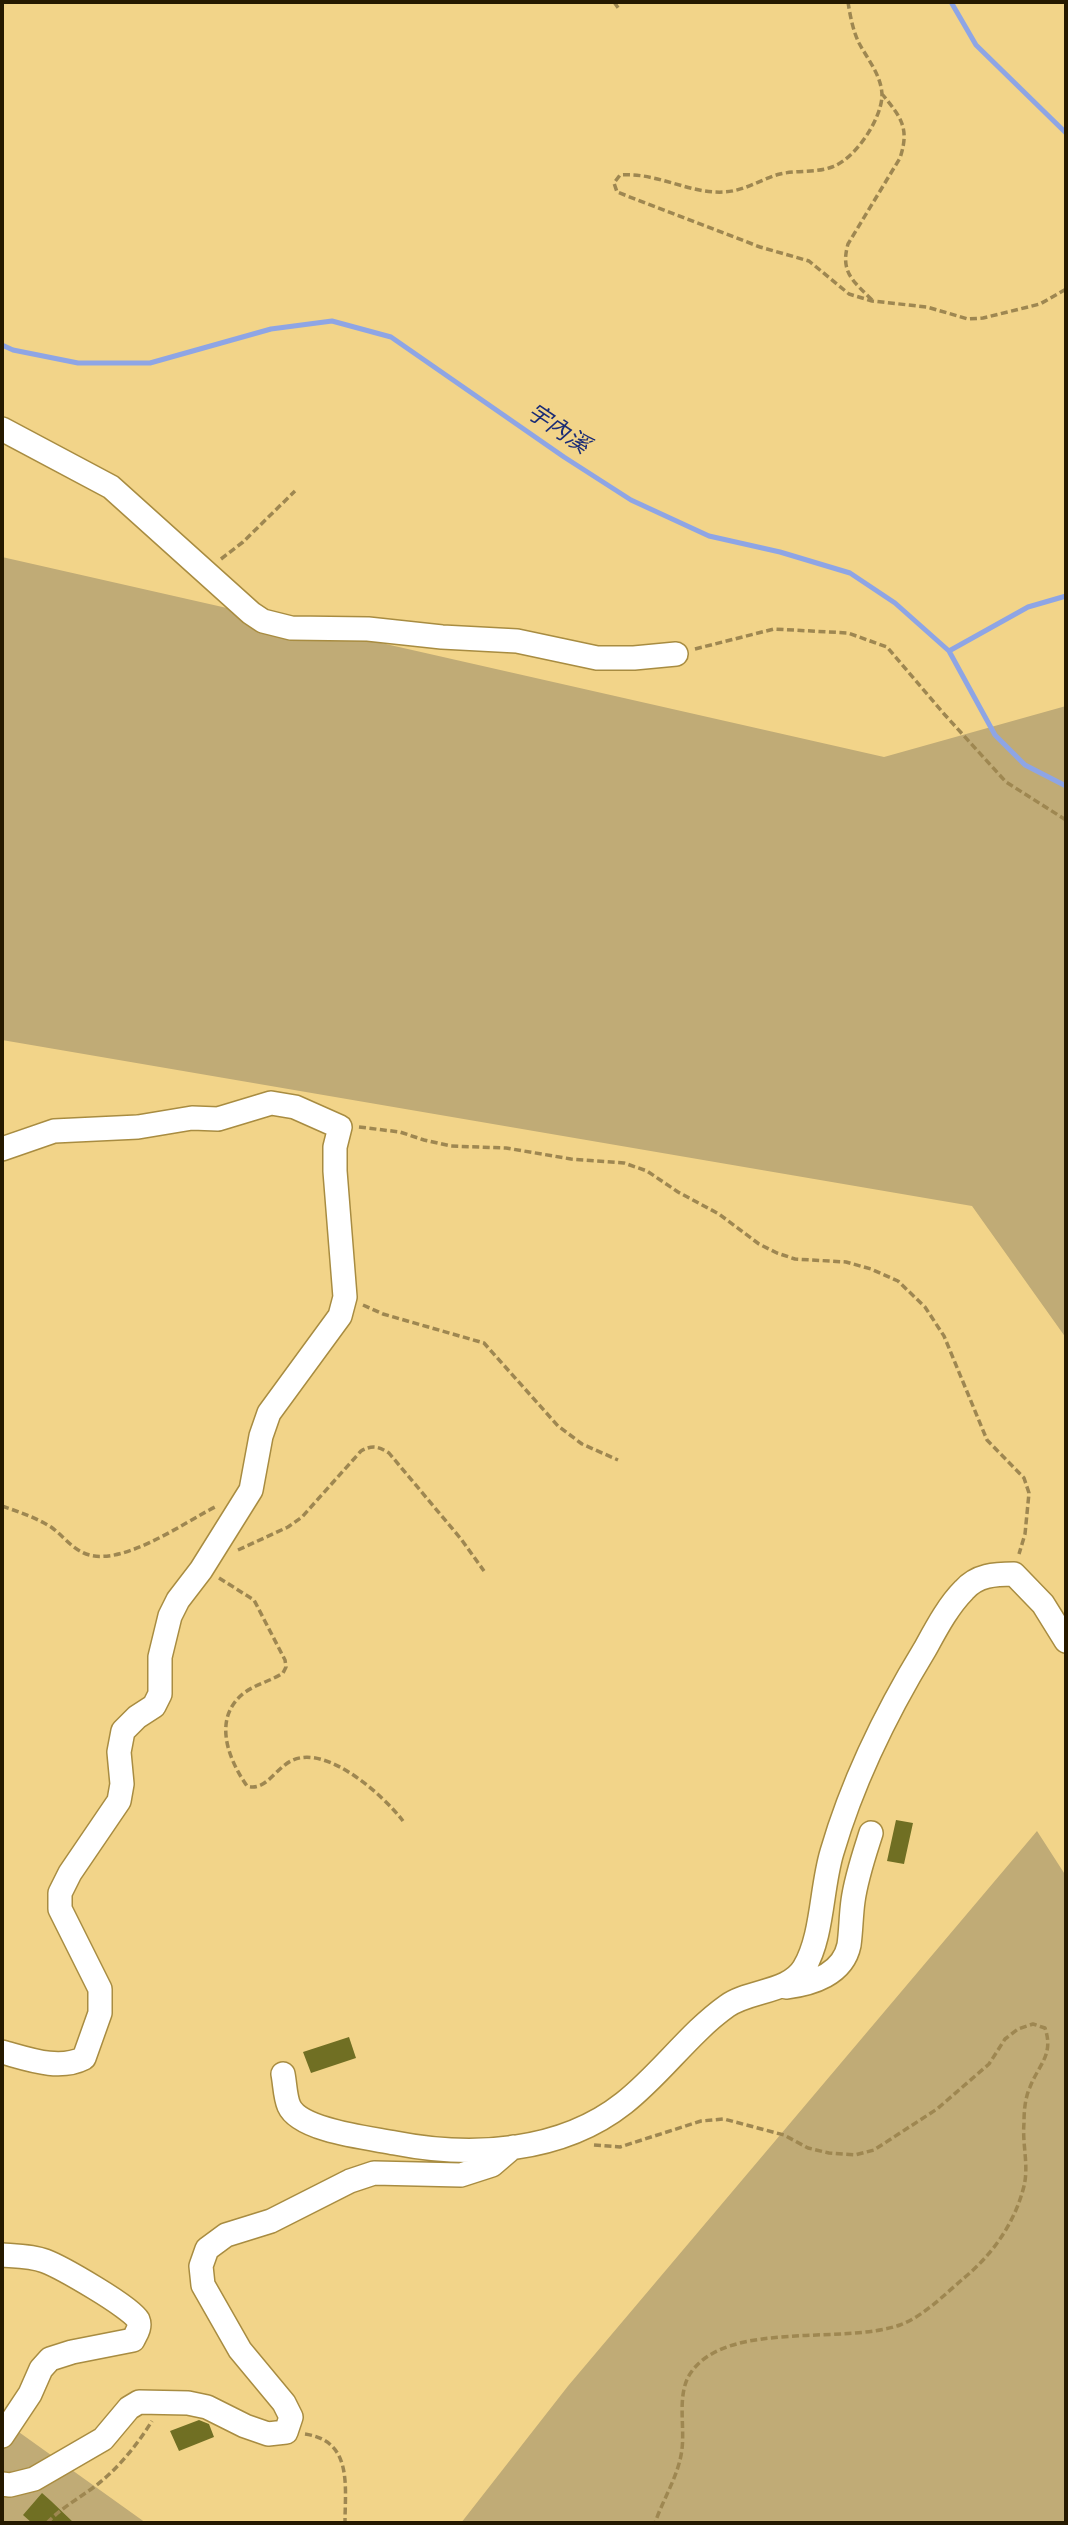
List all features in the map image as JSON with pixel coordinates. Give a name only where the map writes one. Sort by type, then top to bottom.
[{"type":"lane","points":[[2,429],[111,487],[251,613],[277,626],[368,629],[442,637],[517,640],[597,658],[676,654]]},
{"type":"lane","points":[[2,1149],[54,1131],[138,1127],[192,1118],[218,1119],[271,1104],[295,1107],[340,1127],[335,1147],[335,1171],[345,1297],[340,1316],[269,1413],[261,1436],[251,1490],[212,1575],[178,1600],[170,1616],[160,1657],[160,1694],[154,1706],[137,1717],[123,1731],[119,1752],[122,1784],[119,1801],[70,1873],[60,1893],[60,1909],[100,1989],[100,2013],[84,2058],[71,2065],[54,2064],[2,2052]]},
{"type":"lane","points":[[283,2074],[290,2108],[304,2122],[333,2131],[424,2149],[458,2151],[513,2147],[554,2139],[588,2126],[624,2104],[699,2029],[728,2005],[748,1994],[790,1982],[803,1970],[813,1947],[831,1855],[850,1793],[906,1679],[965,1588],[989,1574],[1014,1574],[1042,1604],[1066,1641]]},
{"type":"lane","points":[[765,1990],[806,1985],[826,1976],[842,1962],[848,1946],[857,1878],[871,1833]]},
{"type":"lane","points":[[2,2484],[10,2485],[34,2479],[103,2439],[129,2408],[139,2402],[188,2403],[207,2407],[232,2421],[268,2434],[286,2432],[291,2417],[284,2403],[240,2350],[203,2285],[201,2266],[206,2249],[226,2235],[271,2221],[374,2173],[461,2175],[492,2165],[513,2147]]},
{"type":"lane","points":[[2,2255],[43,2260],[69,2273],[126,2310],[138,2320],[139,2329],[133,2340],[50,2359],[40,2369],[30,2395],[2,2436]]},
{"type":"path","points":[[614,2],[619,9]]},
{"type":"path","points":[[848,2],[858,40],[876,73],[882,94],[880,113],[866,137],[848,158],[833,167],[780,174],[747,188],[725,192],[700,191],[669,180],[632,174],[620,175],[614,183],[617,192],[761,247],[809,261],[849,294],[873,301],[927,307],[968,318],[983,318],[1040,304],[1066,289]]},
{"type":"path","points":[[873,301],[846,271],[844,258],[848,244],[900,158],[905,144],[905,130],[898,113],[882,94]]},
{"type":"path","points":[[199,566],[224,559],[295,491]]},
{"type":"path","points":[[676,654],[774,629],[848,633],[887,647],[1006,782],[1066,820]]},
{"type":"path","points":[[340,1127],[400,1132],[451,1146],[506,1148],[571,1159],[624,1163],[647,1171],[678,1192],[719,1214],[777,1254],[795,1259],[846,1262],[898,1281],[925,1307],[944,1336],[987,1440],[1024,1478],[1029,1493],[1028,1507],[1025,1534],[1014,1574]]},
{"type":"path","points":[[345,1297],[383,1314],[484,1343],[558,1426],[582,1444],[618,1460]]},
{"type":"path","points":[[234,1555],[240,1548],[288,1527],[302,1517],[361,1451],[370,1446],[380,1447],[389,1453],[461,1539],[484,1572]]},
{"type":"path","points":[[2,1506],[35,1517],[80,1551],[95,1558],[114,1557],[219,1505]]},
{"type":"path","points":[[212,1575],[225,1570]]},
{"type":"path","points":[[212,1575],[254,1600],[281,1650],[286,1667],[277,1677],[245,1693],[234,1703],[228,1718],[225,1735],[229,1754],[247,1786],[260,1786],[293,1760],[306,1757],[319,1759],[337,1766],[367,1785],[392,1807],[403,1821]]},
{"type":"path","points":[[594,2146],[620,2147],[701,2121],[724,2119],[784,2135],[808,2148],[855,2155],[874,2150],[937,2109],[989,2063],[1005,2039],[1018,2029],[1033,2024],[1045,2028],[1049,2039],[1048,2054],[1030,2086],[1025,2106],[1025,2185],[1016,2211],[994,2249],[927,2309],[900,2325],[816,2337],[765,2337],[730,2346],[710,2356],[692,2372],[683,2394],[682,2450],[655,2523]]},
{"type":"path","points":[[47,2523],[60,2510],[97,2485],[139,2442],[164,2402]]},
{"type":"path","points":[[286,2432],[311,2435],[329,2442],[342,2458],[345,2523]]},
{"type":"shaded area","points":[[2,557],[884,757],[1066,706],[1066,1338],[972,1206],[2,1040]]},
{"type":"shaded area","points":[[1037,1831],[1066,1876],[1066,2523],[461,2523],[568,2386]]},
{"type":"shaded area","points":[[2,2420],[146,2523],[2,2523]]},
{"type":"building","points":[[896,1820],[913,1823],[904,1864],[887,1861]]},
{"type":"building","points":[[349,2037],[356,2058],[311,2073],[303,2052]]},
{"type":"building","points":[[199,2420],[209,2424],[214,2437],[179,2451],[170,2431]]},
{"type":"building","points":[[42,2493],[74,2523],[32,2523],[23,2515]]},
{"type":"waterway","points":[[951,2],[976,45],[1066,133]]},
{"type":"waterway","name":"宇內溪","points":[[2,345],[13,350],[78,363],[150,363],[271,329],[332,321],[391,337],[631,500],[709,536],[780,552],[850,573],[895,603],[949,651],[995,735],[1025,765],[1066,786]]},
{"type":"waterway","name":"宇內溪","points":[[949,651],[1028,607],[1066,596]]}]
